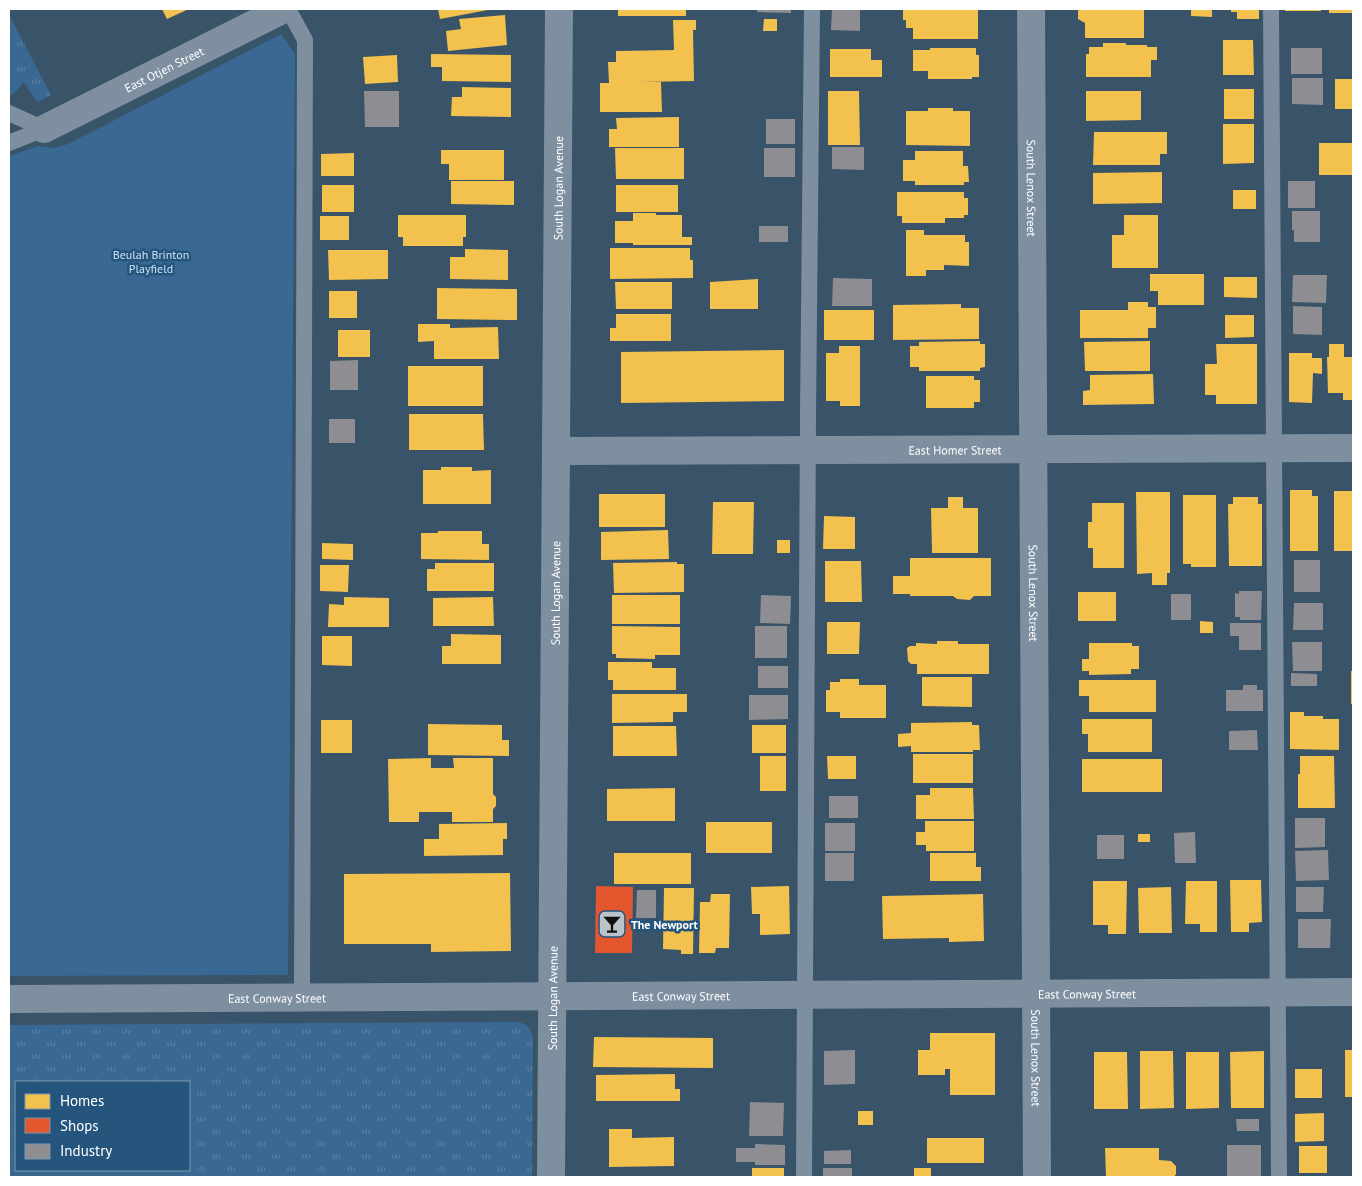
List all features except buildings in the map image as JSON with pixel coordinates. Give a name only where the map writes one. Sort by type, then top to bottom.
[{"type":"street","name":"South Logan Avenue","points":[[551,1177],[559,9]]},
{"type":"street","name":"South Lenox Street","points":[[1030,9],[1037,1177]]},
{"type":"street","name":"East Otjen Street","points":[[44,129],[281,10]]},
{"type":"street","name":"East Homer Street","points":[[556,451],[1353,448]]},
{"type":"street","name":"East Conway Street","points":[[9,999],[1353,992]]},
{"type":"lane","points":[[804,1177],[812,9]]},
{"type":"lane","points":[[1271,9],[1279,1177]]},
{"type":"lane","points":[[281,10],[305,40],[302,998]]},
{"type":"lane","points":[[9,113],[44,129]]},
{"type":"lane","points":[[9,143],[44,129]]},
{"type":"green space","points":[[9,15],[51,95],[37,102],[24,82],[12,95],[9,95]]},
{"type":"green space","name":"Beulah Brinton Playfield","points":[[281,34],[295,54],[288,975],[9,976],[9,156],[38,146],[53,148],[68,144]]},
{"type":"green space","points":[[517,1022],[528,1026],[533,1037],[532,1177],[9,1177],[9,1025]]},
{"type":"place","name":"The Newport","points":[[612,924]]}]
